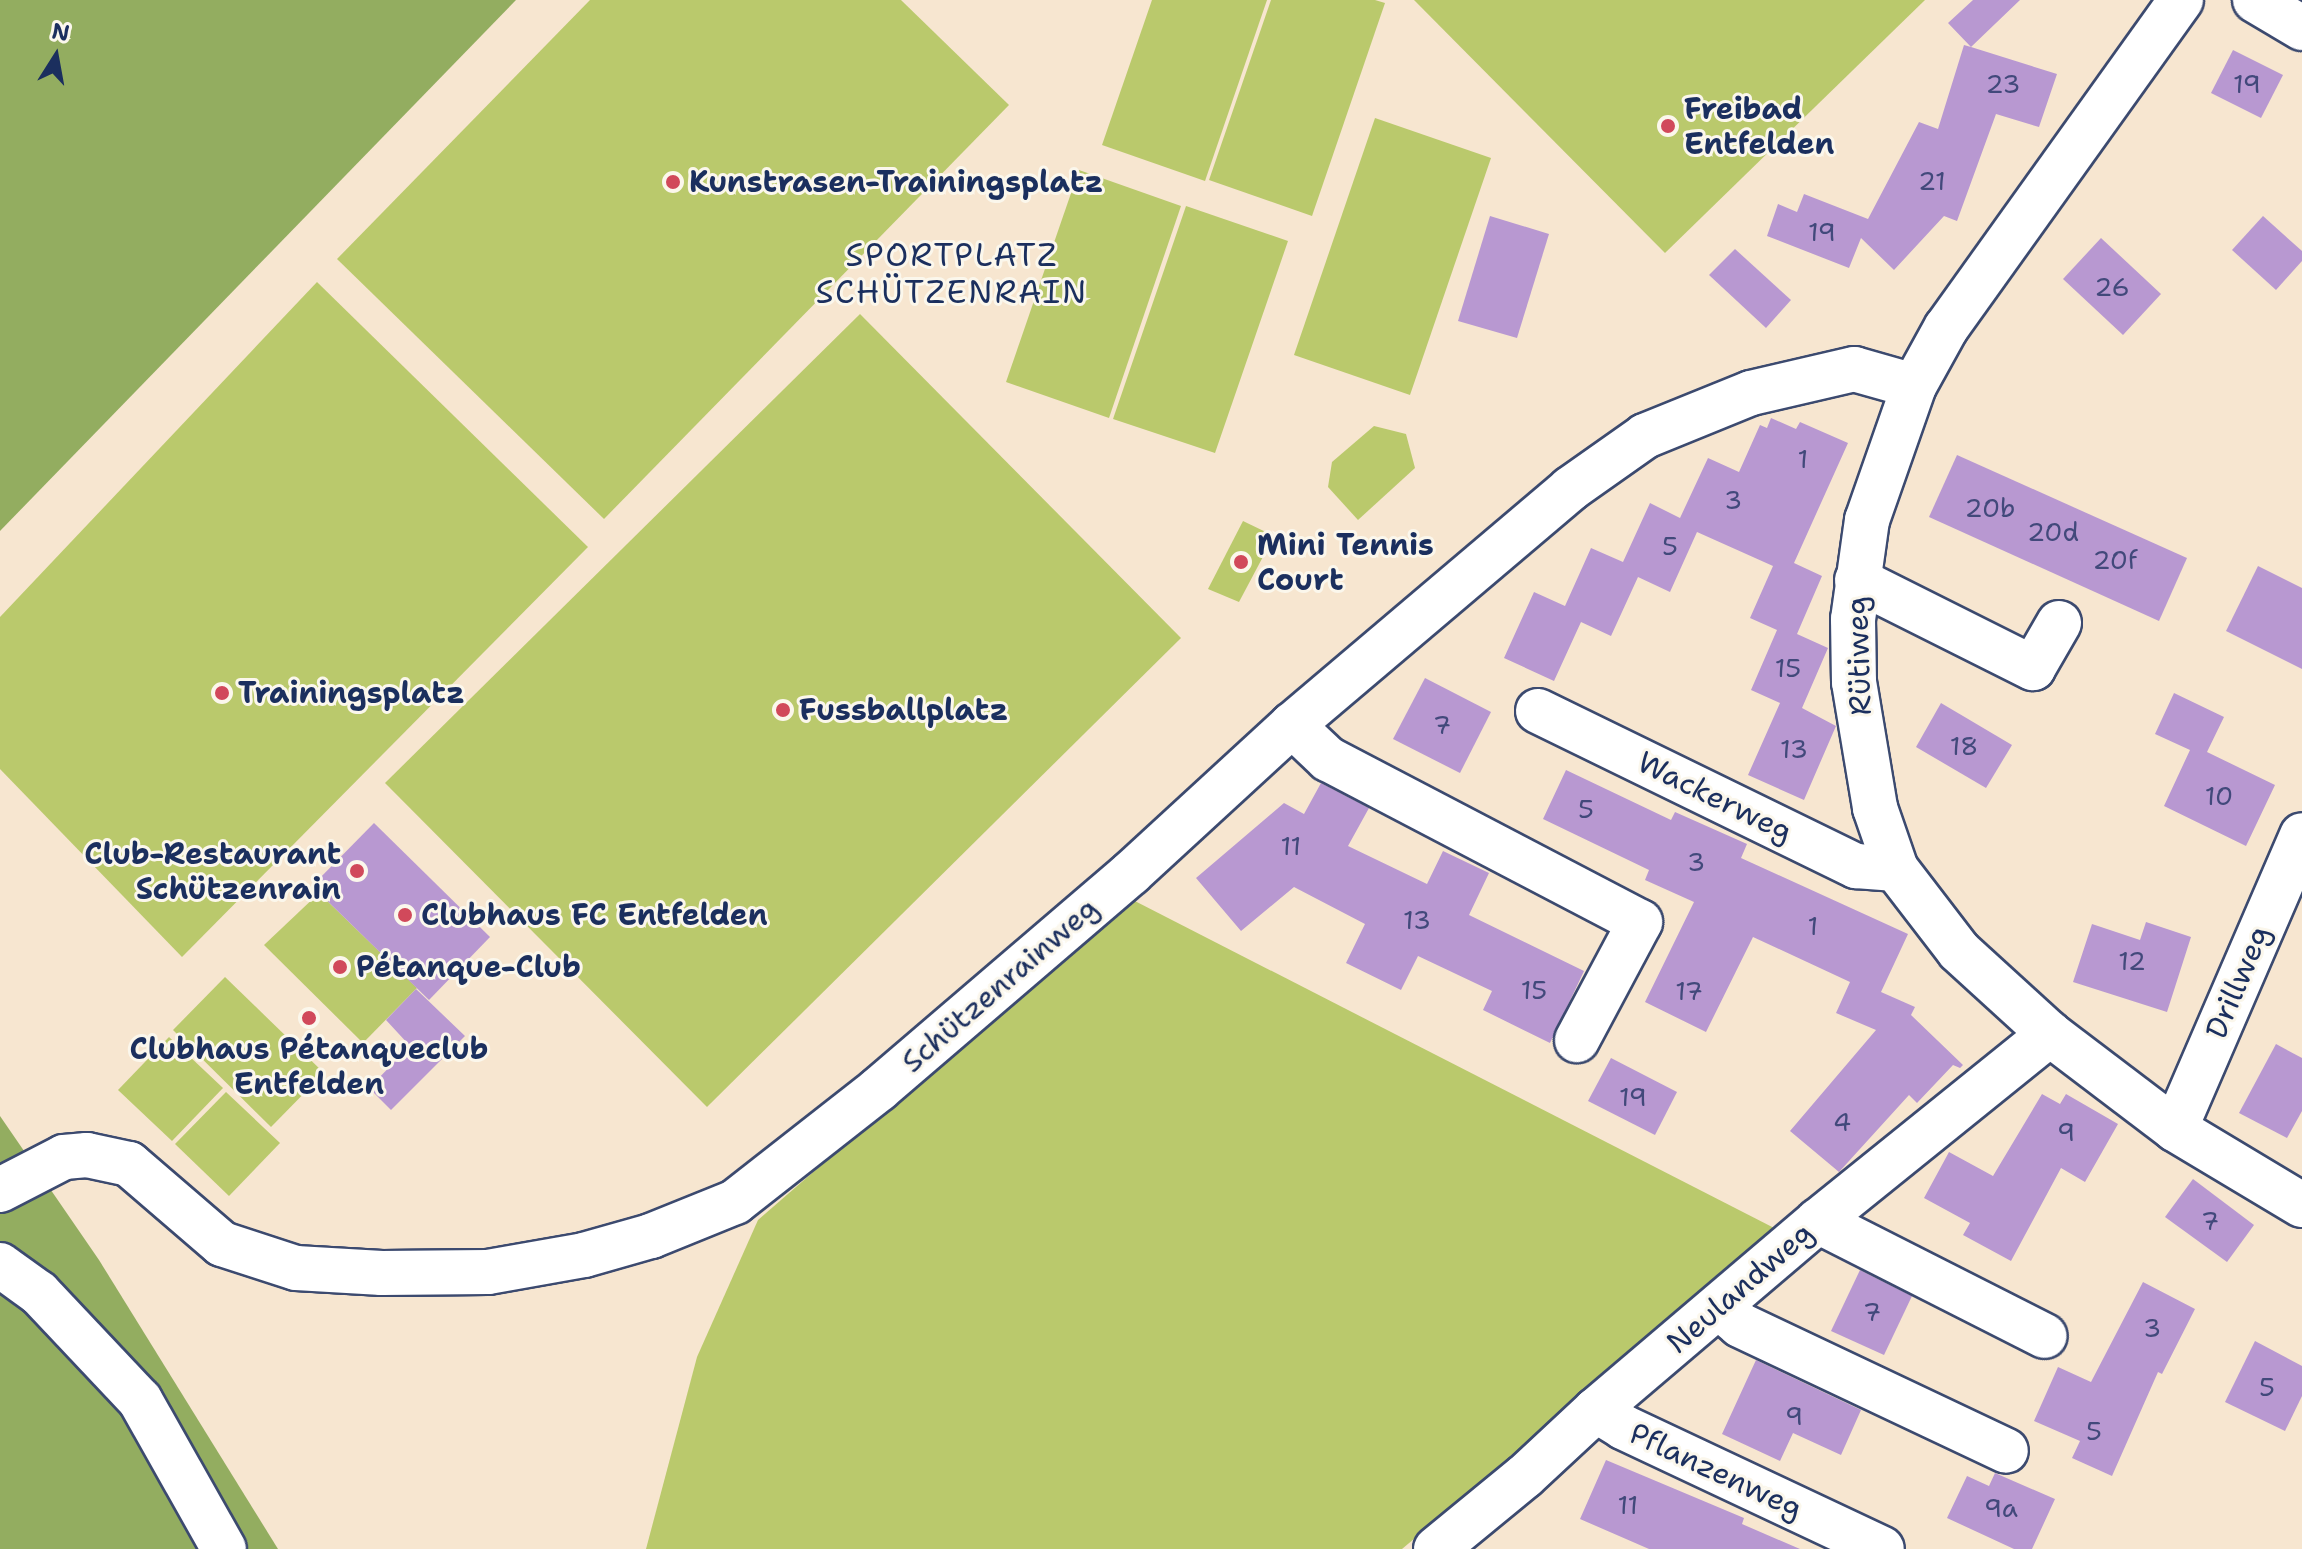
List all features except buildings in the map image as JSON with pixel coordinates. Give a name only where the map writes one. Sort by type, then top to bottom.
[{"type":"street","name":"Rütiweg","points":[[2181,0],[1946,328],[1914,386],[1867,520],[1853,619],[1854,682],[1875,808],[1896,869],[1959,951],[2050,1034],[2175,1129],[2302,1205]]},
{"type":"street","points":[[2255,0],[2302,28]]},
{"type":"street","name":"Schützenrainweg","points":[[0,1190],[64,1157],[87,1155],[129,1164],[222,1244],[296,1268],[382,1273],[488,1272],[584,1255],[651,1236],[735,1202],[879,1089],[1131,873],[1292,725],[1570,489],[1645,436],[1751,393],[1854,369],[1914,386]]},
{"type":"street","points":[[1857,580],[2033,668],[2059,623]]},
{"type":"street","name":"Wackerweg","points":[[1538,711],[1856,866],[1896,869]]},
{"type":"street","points":[[1292,725],[1328,759],[1640,922],[1577,1040]]},
{"type":"street","name":"Drillweg","points":[[2175,1129],[2302,835]]},
{"type":"street","name":"Neulandweg","points":[[1436,1549],[1525,1476],[1596,1410],[1720,1308],[1818,1221],[2050,1034]]},
{"type":"street","points":[[1818,1221],[2045,1336]]},
{"type":"street","points":[[0,1265],[39,1293],[140,1400],[224,1549]]},
{"type":"street","points":[[1720,1308],[1740,1325],[2006,1451]]},
{"type":"street","name":"Pflanzenweg","points":[[1596,1410],[1623,1427],[1882,1549]]},
{"type":"green space","points":[[0,0],[516,0],[0,531]]},
{"type":"green space","name":"Kunstrasen-Trainingsplatz","points":[[590,0],[901,0],[1009,105],[604,519],[337,259]]},
{"type":"green space","points":[[1152,0],[1267,0],[1205,181],[1102,145]]},
{"type":"green space","points":[[1271,0],[1375,0],[1385,3],[1312,216],[1209,180]]},
{"type":"green space","name":"Freibad Entfelden","points":[[1414,0],[1925,0],[1665,253]]},
{"type":"green space","points":[[1375,118],[1491,158],[1410,395],[1294,355]]},
{"type":"green space","points":[[1079,170],[1181,206],[1109,418],[1006,382]]},
{"type":"green space","points":[[1186,206],[1288,241],[1215,453],[1113,419]]},
{"type":"green space","name":"Trainingsplatz","points":[[317,282],[588,547],[182,957],[0,769],[0,617]]},
{"type":"green space","name":"Fussballplatz","points":[[860,314],[1181,638],[707,1107],[385,783]]},
{"type":"green space","points":[[1374,426],[1406,434],[1415,468],[1358,520],[1328,487],[1332,462]]},
{"type":"green space","name":"Mini Tennis Court","points":[[1243,521],[1274,536],[1239,602],[1208,589]]},
{"type":"green space","name":"Pétanque-Club","points":[[319,893],[417,988],[363,1043],[264,945]]},
{"type":"green space","points":[[1129,898],[1780,1231],[1402,1549],[646,1549],[697,1357],[758,1220]]},
{"type":"green space","name":"Pétanque-Club","points":[[225,977],[324,1073],[271,1127],[173,1030]]},
{"type":"green space","points":[[169,1037],[223,1088],[172,1141],[118,1090]]},
{"type":"green space","points":[[226,1092],[280,1143],[229,1196],[175,1144]]},
{"type":"green space","points":[[0,1116],[99,1260],[278,1549],[0,1549]]},
{"type":"place","name":"Freibad Entfelden","points":[[1668,126]]},
{"type":"place","name":"Kunstrasen-Trainingsplatz","points":[[673,182]]},
{"type":"place","name":"Mini Tennis Court","points":[[1241,562]]},
{"type":"place","name":"Trainingsplatz","points":[[222,693]]},
{"type":"place","name":"Fussballplatz","points":[[783,710]]},
{"type":"place","name":"Club-Restaurant Schützenrain","points":[[357,871]]},
{"type":"place","name":"Clubhaus FC Entfelden","points":[[405,915]]},
{"type":"place","name":"Pétanque-Club","points":[[340,967]]},
{"type":"place","name":"Clubhaus Pétanqueclub Entfelden","points":[[309,1018]]},
{"type":"district","name":"SPORTPLATZ SCHÜTZENRAIN","points":[[952,274]]}]
